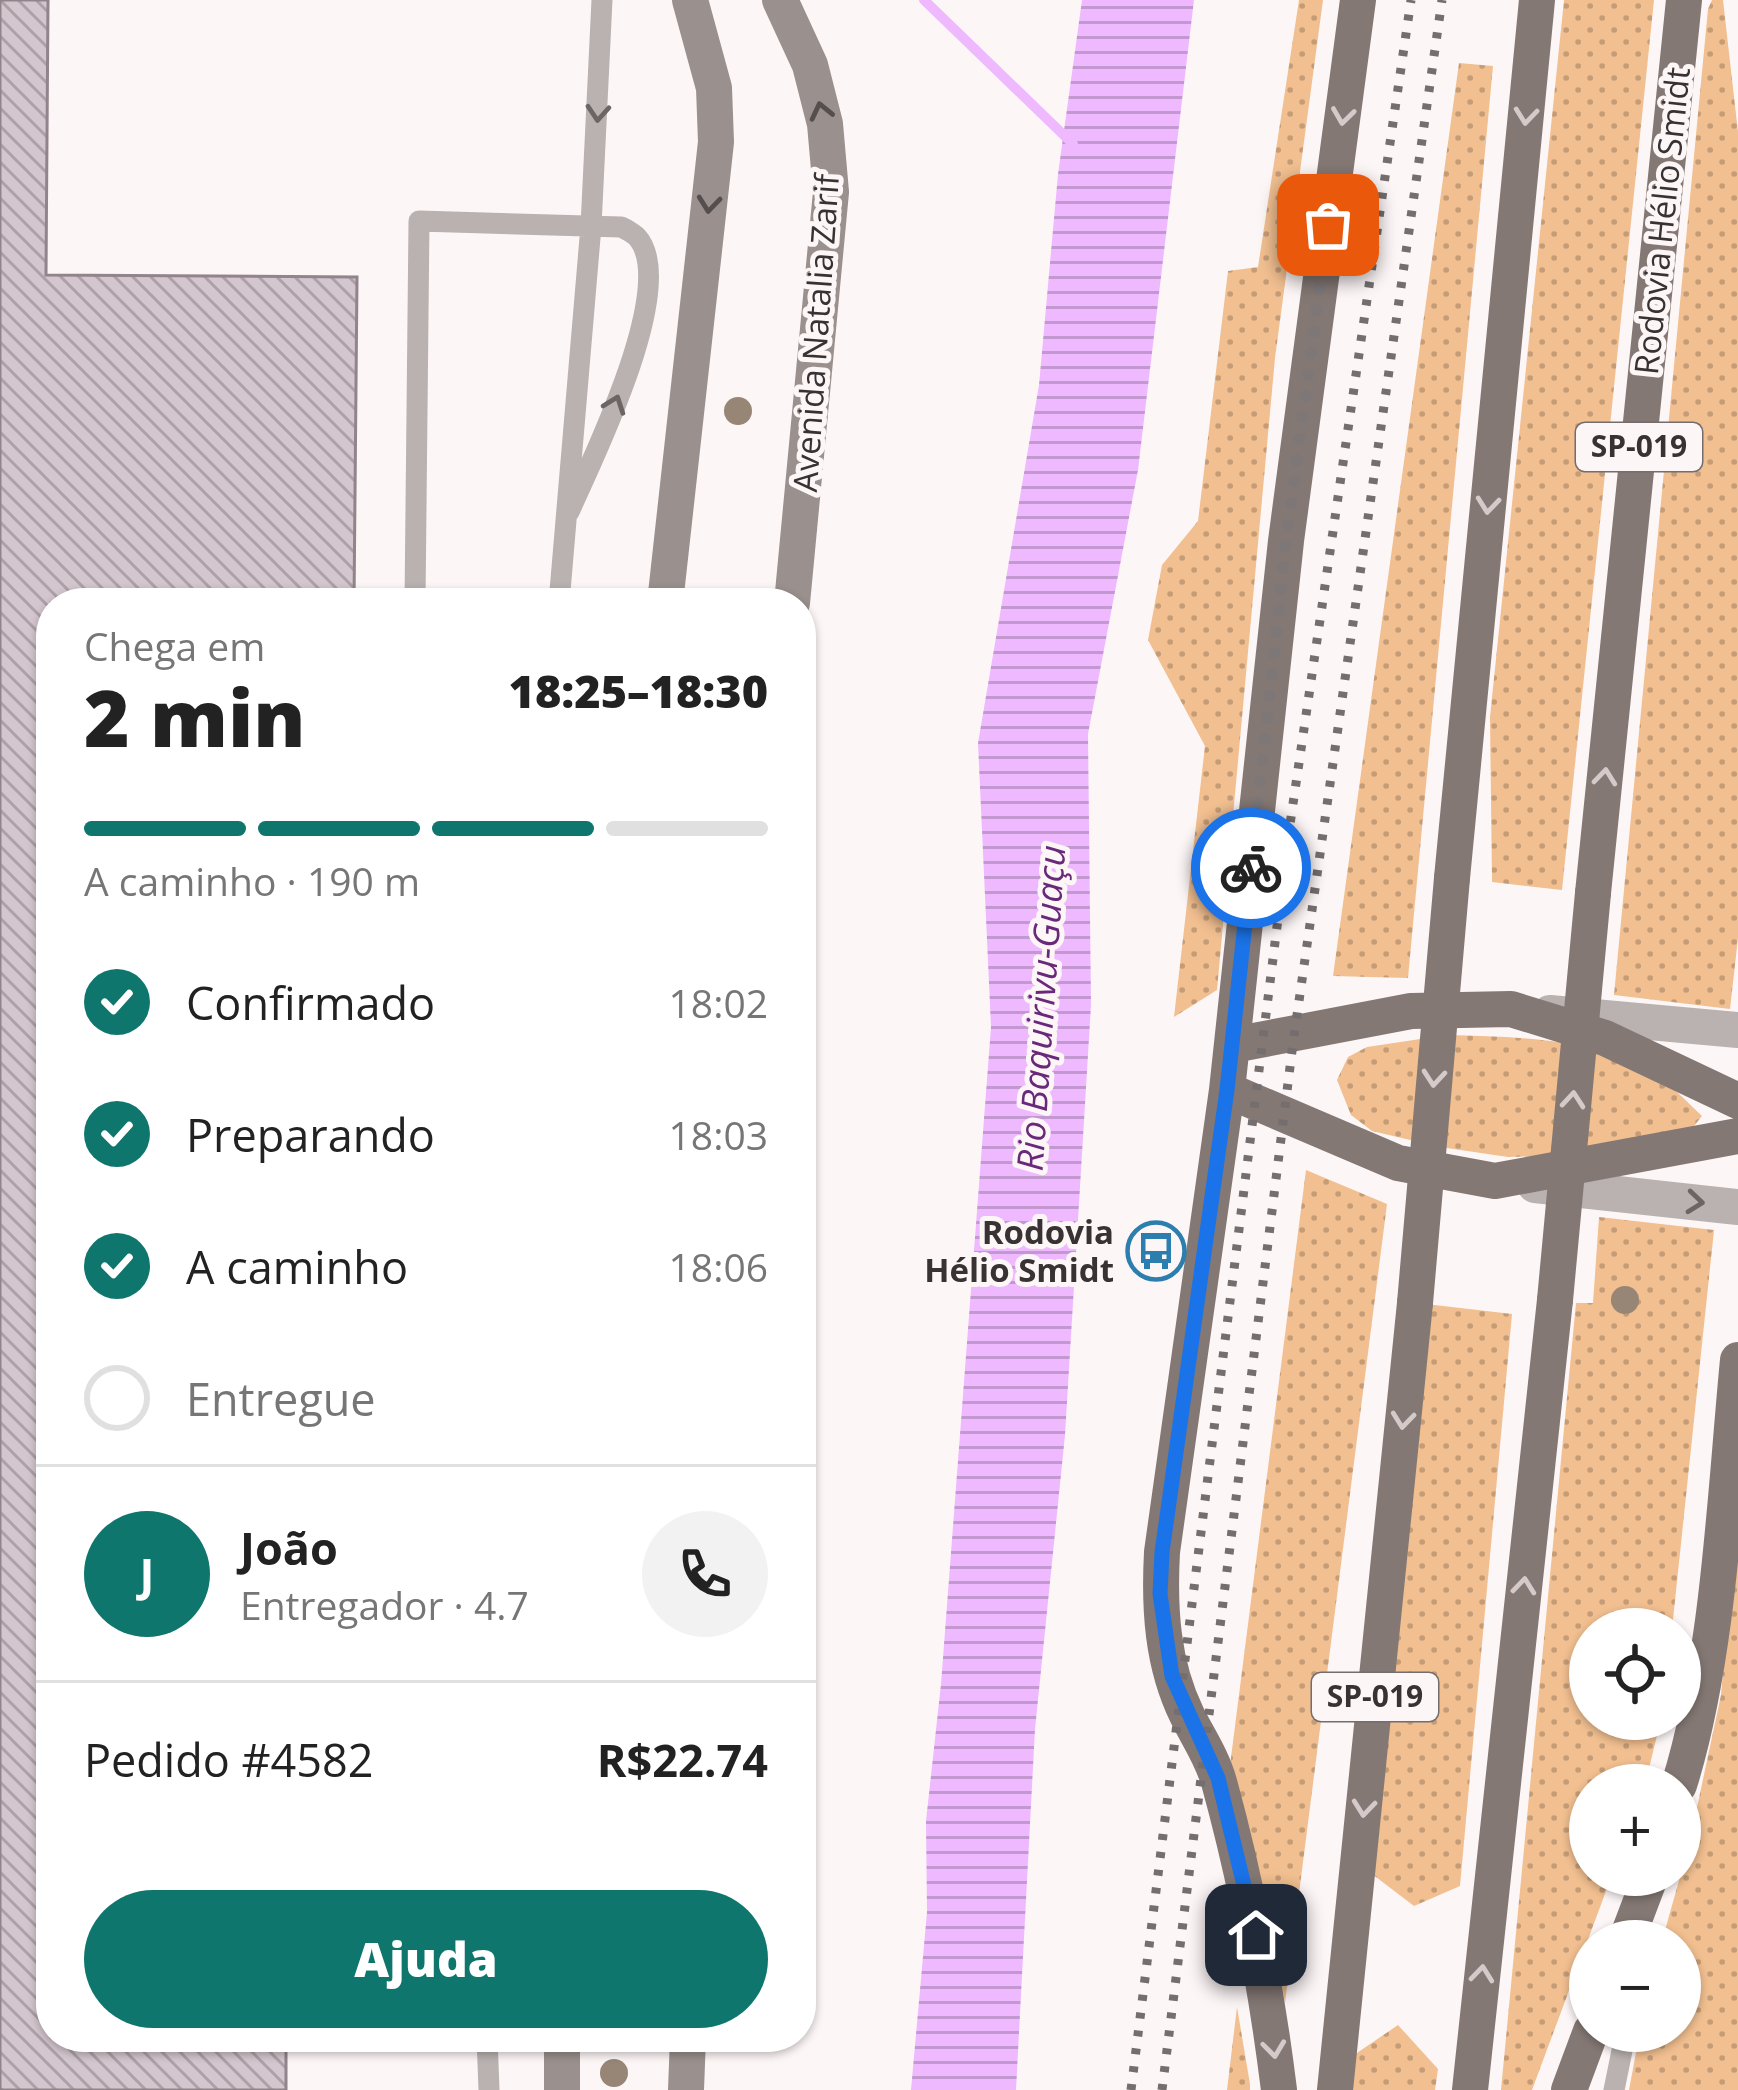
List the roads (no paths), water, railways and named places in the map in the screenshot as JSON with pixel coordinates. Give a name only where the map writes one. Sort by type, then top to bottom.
[{"type":"main road","points":[[667,588],[716,142],[715,88],[690,0]]},
{"type":"main road","name":"Avenida Natalia Zarif","points":[[779,0],[810,65],[825,124],[832,192],[793,588]]},
{"type":"main road","points":[[1279,2090],[1264,1973],[1240,1857],[1218,1778],[1172,1676],[1160,1594],[1233,1045],[1286,541],[1358,0]]},
{"type":"main road","name":"SP-019","points":[[1335,2090],[1415,1303],[1537,0]]},
{"type":"main road","name":"Rodovia Hélio Smidt","points":[[1470,2090],[1555,1300],[1684,0]]},
{"type":"main road","points":[[1233,1045],[1411,1011],[1511,1010],[1605,1038],[1738,1101]]},
{"type":"main road","points":[[1227,1090],[1398,1163],[1495,1181],[1738,1136]]},
{"type":"main road","points":[[1683,1764],[1711,1614],[1738,1360]]},
{"type":"main road","points":[[562,2052],[562,2090]]},
{"type":"main road","points":[[686,2090],[687,2052]]},
{"type":"main road","points":[[1569,2090],[1583,2052]]},
{"type":"street","points":[[1511,1010],[1738,1030]]},
{"type":"street","points":[[1495,1181],[1738,1207]]},
{"type":"lane","points":[[561,588],[591,226],[602,0]]},
{"type":"lane","points":[[415,588],[419,221],[621,227],[637,236],[648,257],[650,290],[632,359],[569,512]]},
{"type":"lane","points":[[488,2052],[489,2090]]},
{"type":"lane","points":[[1614,2090],[1622,2052]]},
{"type":"water","name":"Rio Baquirivu-Guaçu","points":[[1082,0],[1194,0],[1138,470],[1088,734],[1091,1005],[1065,1435],[1035,1729],[1016,2090],[911,2090],[927,1912],[926,1821],[941,1684],[991,1027],[978,743],[1039,385],[1058,174]]},
{"type":"waterway","points":[[924,0],[1073,144]]},
{"type":"railway","points":[[1131,2090],[1289,831],[1411,0]]},
{"type":"railway","points":[[1162,2090],[1293,1043],[1442,0]]},
{"type":"place","name":"Rodovia Hélio Smidt","points":[[1156,1251]]}]
